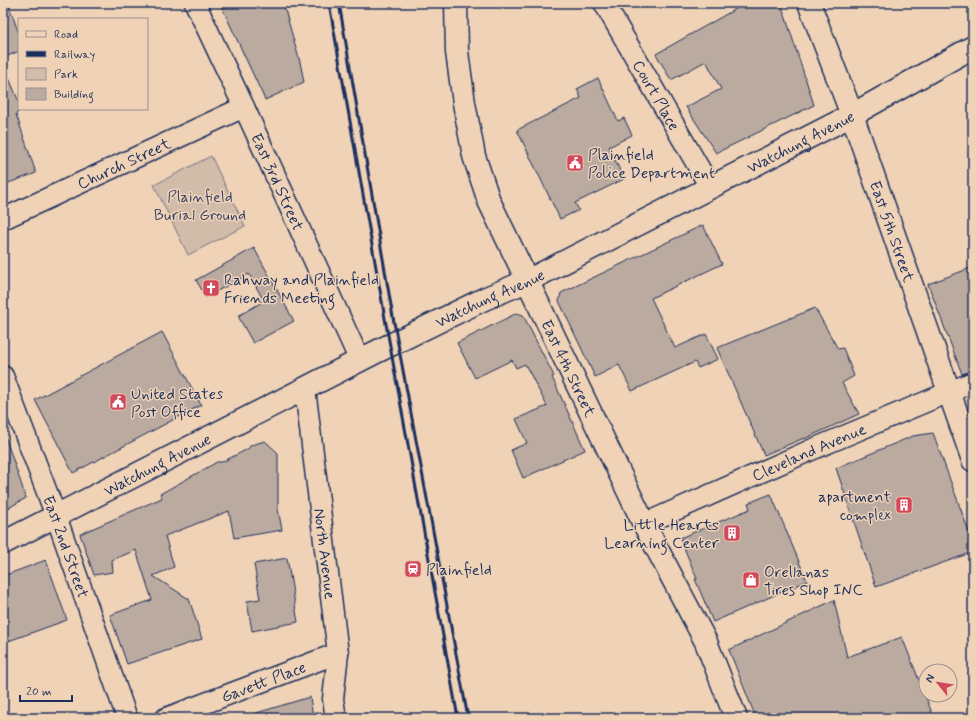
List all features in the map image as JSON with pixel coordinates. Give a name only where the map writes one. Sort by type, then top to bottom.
[{"type":"main road","name":"East 4th Street","points":[[456,3],[457,52],[464,103],[474,156],[489,201],[644,524],[706,642],[736,718]]},
{"type":"main road","name":"East 5th Street","points":[[809,3],[852,115],[973,460]]},
{"type":"main road","name":"Watchung Avenue","points":[[3,543],[360,361],[484,299],[527,281],[710,188],[852,115],[973,47]]},
{"type":"street","name":"East 3rd Street","points":[[195,3],[360,361]]},
{"type":"street","name":"Court Place","points":[[604,3],[710,188]]},
{"type":"street","name":"Church Street","points":[[3,219],[244,107]]},
{"type":"street","name":"East 2nd Street","points":[[3,376],[56,516],[127,718]]},
{"type":"street","name":"Cleveland Avenue","points":[[644,524],[973,382]]},
{"type":"street","name":"North Avenue","points":[[305,389],[338,653],[333,699],[336,718]]},
{"type":"street","name":"Gavett Place","points":[[166,718],[338,653]]},
{"type":"green space","name":"Plainfield Burial Ground","points":[[211,156],[245,226],[188,255],[154,185]]},
{"type":"building","points":[[3,3],[8,3],[18,31],[18,51],[3,58]]},
{"type":"building","points":[[220,3],[283,3],[300,62],[304,82],[265,100]]},
{"type":"building","points":[[746,3],[781,3],[814,105],[716,153],[686,107],[721,89],[706,61],[671,80],[656,54]]},
{"type":"building","points":[[3,64],[18,100],[18,110],[20,110],[16,114],[36,173],[3,185]]},
{"type":"building","name":"Plainfield Police Department","points":[[598,78],[618,121],[624,118],[632,135],[609,147],[624,179],[575,203],[579,210],[560,219],[517,130],[581,98],[577,89]]},
{"type":"building","points":[[703,225],[722,264],[651,298],[675,348],[706,334],[718,359],[698,368],[695,362],[632,391],[619,365],[595,377],[559,301],[561,293]]},
{"type":"building","name":"Rahway and Plainfield Friends Meeting","points":[[254,248],[294,321],[253,343],[238,316],[264,301],[249,274],[206,297],[196,280]]},
{"type":"building","points":[[973,267],[973,370],[962,374],[928,284]]},
{"type":"building","points":[[815,308],[838,349],[843,348],[854,376],[842,383],[859,414],[764,455],[717,348]]},
{"type":"building","points":[[517,313],[523,315],[554,376],[552,377],[585,450],[523,478],[511,450],[527,443],[516,419],[547,406],[525,364],[516,368],[512,360],[475,378],[457,343]]},
{"type":"building","name":"United States Post Office","points":[[162,332],[201,405],[73,473],[35,400]]},
{"type":"building","name":"apartment complex","points":[[933,433],[973,543],[973,552],[876,587],[836,468],[913,436]]},
{"type":"building","points":[[5,436],[26,498],[3,511],[3,437]]},
{"type":"building","points":[[265,441],[278,453],[278,509],[282,530],[234,538],[229,511],[165,536],[174,567],[153,576],[189,599],[202,639],[127,664],[110,615],[152,600],[136,550],[112,560],[113,572],[94,575],[80,534],[162,498],[160,494],[217,462],[222,462],[248,449],[251,445]]},
{"type":"building","points":[[771,494],[807,581],[713,622],[680,538],[750,509],[748,503]]},
{"type":"building","points":[[287,558],[298,622],[252,631],[247,601],[260,599],[254,564]]},
{"type":"building","points":[[46,560],[67,620],[3,643],[3,576]]},
{"type":"building","points":[[834,600],[847,657],[902,637],[918,678],[918,703],[928,703],[934,718],[756,718],[729,650]]},
{"type":"building","points":[[310,697],[313,718],[254,718],[253,714]]},
{"type":"railway","points":[[329,3],[458,718]]},
{"type":"railway","points":[[339,3],[393,317],[468,718]]},
{"type":"place","name":"Plainfield Police Department","points":[[575,163]]},
{"type":"place","name":"Rahway and Plainfield Friends Meeting","points":[[211,288]]},
{"type":"place","name":"United States Post Office","points":[[118,402]]},
{"type":"place","name":"apartment complex","points":[[904,505]]},
{"type":"place","name":"Little Hearts Learning Center","points":[[732,533]]},
{"type":"place","name":"Plainfield","points":[[413,569]]},
{"type":"place","name":"Orellanas Tires Shop INC","points":[[751,580]]}]
